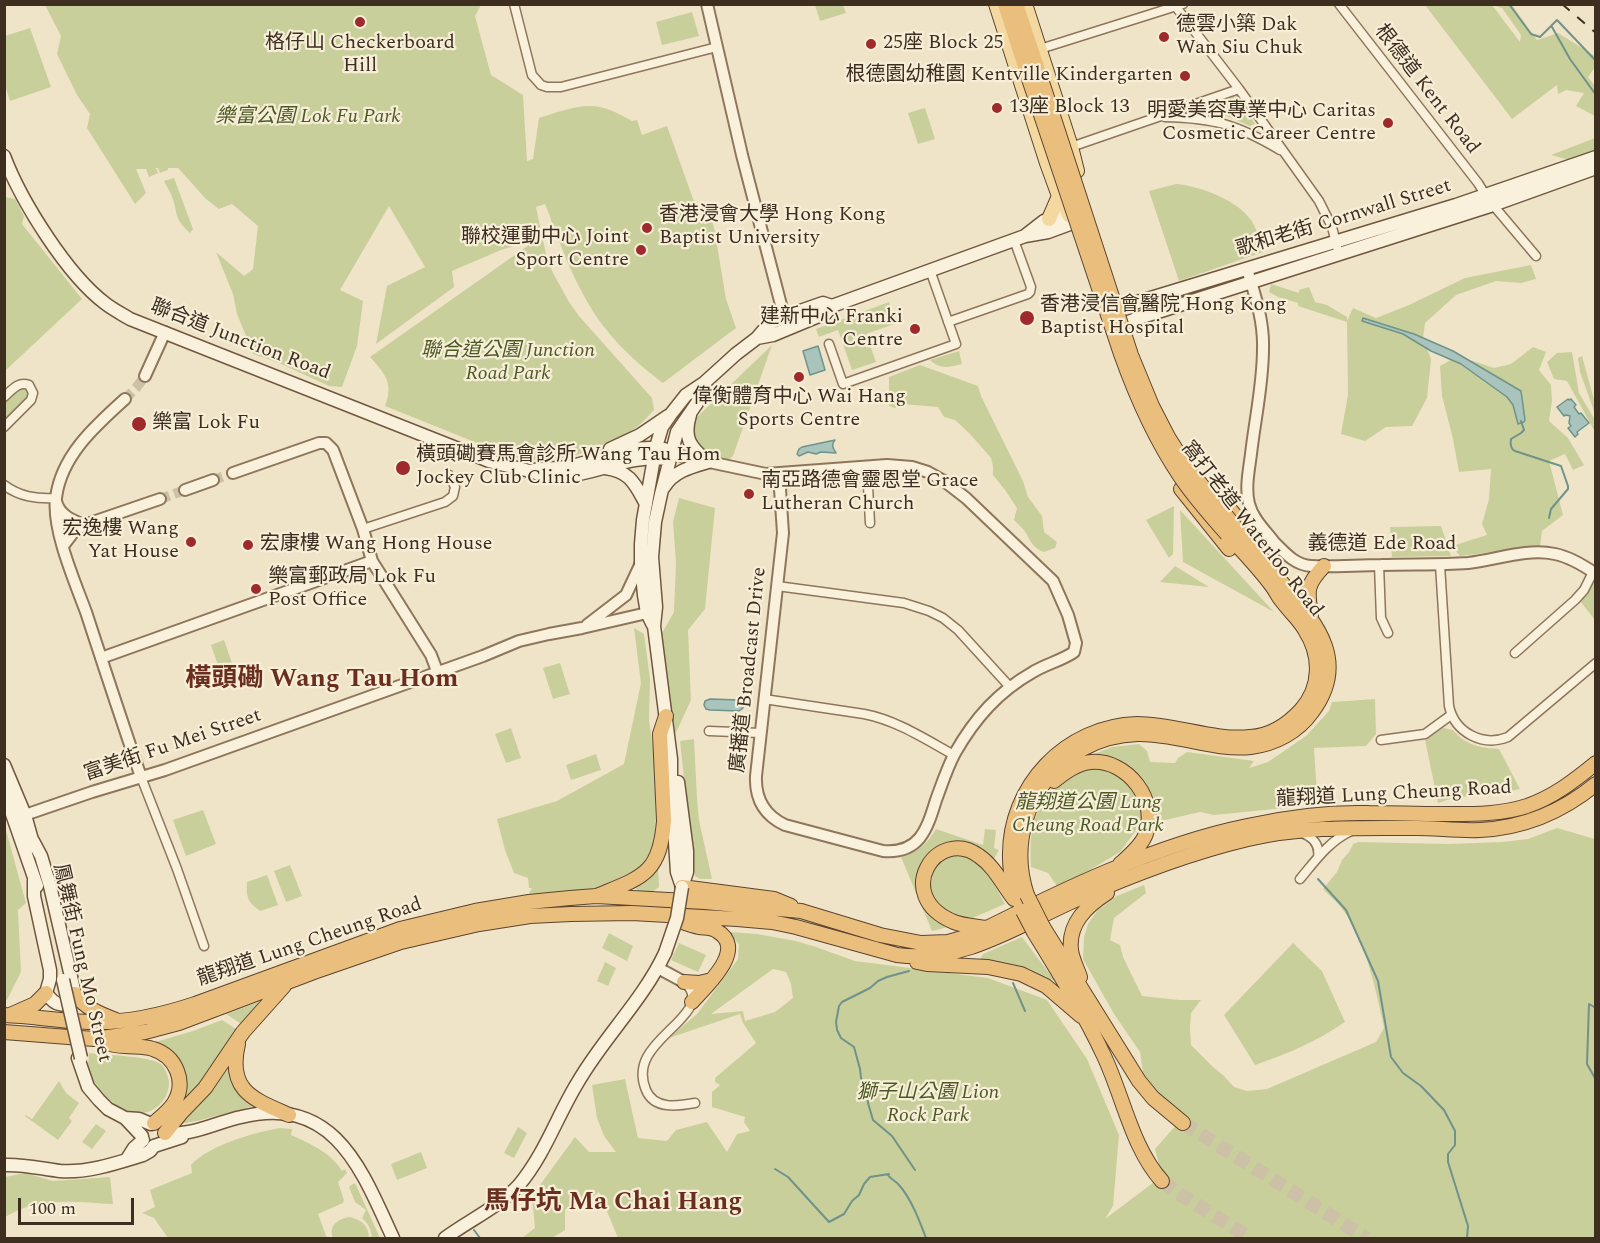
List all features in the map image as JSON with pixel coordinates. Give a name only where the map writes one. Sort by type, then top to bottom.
[{"type":"highway","name":"窩打老道 Waterloo Road","points":[[1005,4],[1033,75],[1121,354],[1135,391],[1164,450],[1200,502],[1232,531],[1307,612],[1321,633],[1327,648],[1328,661],[1327,681],[1314,710],[1290,733],[1267,744],[1230,747],[1155,735],[1130,735],[1093,745],[1068,759],[1047,779],[1027,815],[1022,836],[1020,863],[1012,886]]},
{"type":"highway","name":"窩打老道 Waterloo Road","points":[[1016,4],[1033,75]]},
{"type":"highway","points":[[1189,462],[1294,585],[1307,612]]},
{"type":"highway","points":[[1173,476],[1194,506],[1265,591],[1281,601]]},
{"type":"highway","name":"窩打老道 Waterloo Road","points":[[1060,965],[1023,910],[1012,886],[1010,865],[1012,831],[1020,803],[1031,782],[1051,759],[1070,744],[1099,731],[1138,724],[1231,737],[1262,735],[1289,722],[1306,703],[1313,690],[1317,675],[1317,659],[1306,630],[1281,601],[1232,531]]},
{"type":"highway","points":[[1307,612],[1309,586],[1313,577],[1324,566]]},
{"type":"highway","points":[[596,896],[639,878],[647,871],[655,858],[661,842],[663,826],[660,734],[666,716]]},
{"type":"highway","points":[[1036,796],[1071,769],[1088,762],[1109,765],[1129,775],[1143,795],[1148,821],[1147,830],[1142,843],[1118,867]]},
{"type":"highway","name":"龍翔道 Lung Cheung Road","points":[[7,1015],[88,1022],[142,1018],[175,1011],[386,933],[424,922],[529,902],[596,896],[719,903],[801,911],[880,935],[921,943],[955,940],[973,934],[1118,867],[1217,832],[1291,818],[1347,813],[1505,812],[1548,798],[1596,763]]},
{"type":"highway","name":"龍翔道 Lung Cheung Road","points":[[4,1032],[94,1039],[145,1032],[179,1023],[401,942],[479,924],[550,915],[632,913],[697,915],[772,922],[905,956],[945,954],[983,944],[1072,901],[1126,879],[1236,842],[1296,831],[1363,828],[1478,830],[1518,825],[1567,805],[1596,784]]},
{"type":"highway","name":"窩打老道 Waterloo Road","points":[[986,928],[963,924],[944,916],[927,900],[923,889],[925,872],[930,862],[940,854],[957,848],[975,853],[1029,902],[1038,930]]},
{"type":"highway","points":[[1085,997],[1071,952],[1073,930],[1086,909],[1126,879]]},
{"type":"highway","points":[[682,887],[774,899],[801,911]]},
{"type":"highway","points":[[656,915],[714,929],[727,942],[727,953],[722,967],[693,1002]]},
{"type":"highway","points":[[905,956],[920,963],[988,967],[1026,975],[1046,986],[1085,1019]]},
{"type":"highway","points":[[1060,965],[1085,997],[1150,1095],[1183,1123]]},
{"type":"highway","points":[[1060,965],[1105,1057],[1146,1161],[1162,1181]]},
{"type":"highway","points":[[684,982],[699,983],[712,980]]},
{"type":"highway","points":[[153,1135],[181,1113],[205,1088],[240,1036],[287,982]]},
{"type":"highway","points":[[7,1015],[35,1004],[46,993]]},
{"type":"highway","points":[[75,994],[80,1001],[96,1012],[118,1021]]},
{"type":"highway","points":[[240,1036],[235,1065],[242,1086],[255,1099],[289,1115]]},
{"type":"highway","points":[[94,1039],[122,1046],[155,1050],[174,1064],[180,1080],[177,1097],[153,1135]]},
{"type":"main road","name":"窩打老道 Waterloo Road","points":[[996,4],[1047,163],[1059,196],[1064,202],[1130,392],[1173,476]]},
{"type":"main road","name":"窩打老道 Waterloo Road","points":[[1025,4],[1126,323],[1158,405],[1189,462]]},
{"type":"main road","points":[[1047,163],[1060,168],[1065,166],[1072,151]]},
{"type":"main road","name":"聯合道 Junction Road","points":[[4,156],[8,172],[49,238],[88,287],[117,312],[489,461],[531,471],[544,477],[576,475],[600,463],[637,459],[655,452],[674,455]]},
{"type":"main road","name":"歌和老街 Cornwall Street","points":[[1107,330],[1333,257],[1489,201],[1596,157]]},
{"type":"main road","name":"歌和老街 Cornwall Street","points":[[1102,313],[1336,241],[1489,201],[1596,168]]},
{"type":"main road","points":[[1049,219],[1059,196]]},
{"type":"main road","points":[[446,1237],[484,1213],[517,1186],[531,1169],[546,1146],[578,1081],[658,967],[675,925],[687,872],[682,852],[678,782],[671,759],[654,627],[641,562],[642,528],[655,452],[659,436],[670,414],[686,395],[704,383],[757,338],[769,324],[785,323],[823,303],[832,306],[1019,238],[1048,232],[1070,219],[1089,212]]},
{"type":"main road","points":[[1019,238],[1049,219],[1070,219]]},
{"type":"main road","points":[[651,610],[655,522],[661,494],[674,455],[676,432],[697,404],[704,383]]},
{"type":"main road","points":[[691,411],[687,425],[689,442],[696,452],[708,462]]},
{"type":"main road","points":[[646,504],[629,477],[600,463],[611,449],[640,435],[670,414]]},
{"type":"main road","points":[[661,494],[664,486],[675,475],[690,467],[708,462]]},
{"type":"main road","points":[[1173,476],[1189,462]]},
{"type":"main road","name":"鳳舞街 Fung Mo Street","points":[[4,765],[20,817],[34,880],[34,896],[50,970],[46,993]]},
{"type":"main road","name":"鳳舞街 Fung Mo Street","points":[[4,791],[41,856],[75,994]]},
{"type":"main road","name":"鳳舞街 Fung Mo Street","points":[[33,841],[62,980]]},
{"type":"main road","name":"鳳舞街 Fung Mo Street","points":[[34,880],[41,894],[80,1058],[94,1093],[108,1109],[153,1135]]},
{"type":"main road","points":[[46,993],[52,1002],[59,1004],[68,1003],[75,994]]},
{"type":"main road","points":[[4,1165],[75,1171],[114,1164],[143,1155],[150,1151],[153,1135],[192,1131],[252,1114],[289,1115],[303,1118],[322,1127],[341,1143],[356,1163],[393,1239]]},
{"type":"street","points":[[514,4],[532,75],[541,85],[547,87],[561,87],[717,47]]},
{"type":"street","points":[[707,4],[742,155],[785,323]]},
{"type":"street","name":"根德道 Kent Road","points":[[1339,4],[1478,183],[1489,201],[1536,256]]},
{"type":"street","points":[[1040,49],[1180,6],[1319,201],[1336,241],[1333,257]]},
{"type":"street","points":[[1072,151],[1239,89]]},
{"type":"street","points":[[1161,117],[1200,118],[1222,122],[1256,135],[1283,152]]},
{"type":"street","points":[[948,322],[1030,292],[1031,287],[1019,238]]},
{"type":"street","name":"義德道 Ede Road","points":[[1247,269],[1263,329],[1263,353],[1248,476],[1249,506],[1260,525],[1288,556],[1306,566],[1440,565],[1478,562],[1542,552],[1569,558],[1594,573]]},
{"type":"street","points":[[829,344],[843,384],[956,344],[930,270]]},
{"type":"street","points":[[145,376],[165,332]]},
{"type":"street","points":[[4,397],[22,383],[29,385],[33,393],[31,400],[4,427]]},
{"type":"street","points":[[125,399],[76,448],[59,483],[55,512],[63,546],[141,777],[204,946]]},
{"type":"street","points":[[232,473],[321,442],[326,443],[333,450],[363,529],[372,561],[431,655],[437,671]]},
{"type":"street","name":"廣播道 Broadcast Drive","points":[[674,455],[766,474],[894,465],[928,472],[966,498],[1053,581],[1068,615],[1076,649],[1072,654],[1039,668],[1010,687],[974,722],[954,754],[928,827],[915,842],[901,849],[883,851],[789,826],[769,815],[762,806],[756,788],[783,523],[780,489]]},
{"type":"street","points":[[867,467],[870,523]]},
{"type":"street","points":[[780,489],[785,477],[792,473]]},
{"type":"street","points":[[766,474],[780,489]]},
{"type":"street","points":[[363,529],[445,502],[453,496],[455,487],[449,475]]},
{"type":"street","points":[[185,490],[213,480]]},
{"type":"street","points":[[4,485],[19,494],[32,498],[56,498]]},
{"type":"street","points":[[56,498],[57,506],[70,520],[84,525]]},
{"type":"street","points":[[63,546],[73,533],[84,525],[160,499]]},
{"type":"street","points":[[101,658],[372,561]]},
{"type":"street","name":"富美街 Fu Mei Street","points":[[582,628],[626,595],[641,562]]},
{"type":"street","points":[[1379,565],[1382,618],[1388,633]]},
{"type":"street","points":[[1440,565],[1448,702],[1451,715],[1462,730],[1470,736],[1486,741],[1503,739],[1517,731],[1596,663]]},
{"type":"street","points":[[1515,653],[1575,600],[1594,573]]},
{"type":"street","points":[[777,586],[903,603],[929,611],[943,618],[958,630],[1010,687]]},
{"type":"street","name":"富美街 Fu Mei Street","points":[[20,817],[301,721],[519,641],[651,610]]},
{"type":"street","points":[[765,699],[879,717],[954,754]]},
{"type":"street","points":[[1381,740],[1425,734],[1451,715]]},
{"type":"street","points":[[709,731],[761,733]]},
{"type":"street","points":[[1300,879],[1318,857],[1340,837],[1363,828]]},
{"type":"street","points":[[1296,831],[1313,839],[1319,849],[1318,857]]},
{"type":"street","points":[[658,967],[684,982],[690,988],[693,1002],[689,1010],[647,1056],[644,1062],[643,1079],[647,1094],[660,1104],[671,1106],[695,1103]]},
{"type":"green space","points":[[45,5],[481,5],[475,16],[491,75],[523,95],[527,161],[533,159],[539,118],[566,110],[583,106],[601,107],[632,121],[637,120],[642,135],[667,126],[701,221],[711,218],[726,299],[736,328],[663,383],[629,354],[599,320],[577,283],[545,204],[536,207],[546,254],[552,271],[569,302],[652,398],[654,410],[631,431],[576,455],[552,460],[512,457],[385,406],[389,391],[388,385],[380,369],[370,357],[539,238],[501,250],[452,271],[454,287],[376,344],[387,286],[425,267],[389,206],[340,290],[363,301],[357,346],[342,387],[329,386],[253,354],[249,344],[245,343],[246,336],[237,314],[233,294],[216,252],[244,276],[253,269],[258,226],[232,204],[219,209],[206,199],[178,168],[168,168],[160,173],[156,168],[158,173],[149,177],[146,169],[136,169],[146,193],[135,204],[87,128],[90,114],[77,95],[57,54],[61,36]]},
{"type":"green space","points":[[815,5],[843,5],[846,13],[820,21]]},
{"type":"green space","points":[[1425,5],[1492,5],[1512,5],[1537,40],[1558,33],[1595,56],[1595,67],[1588,77],[1595,86],[1595,116],[1576,106],[1584,93],[1566,90],[1558,94],[1557,85],[1512,119]],"holes":[[[1492,5],[1502,8],[1521,35],[1520,42]]]},
{"type":"green space","points":[[692,12],[699,36],[662,45],[656,22]]},
{"type":"green space","points":[[30,28],[51,87],[10,101],[5,85],[5,36]]},
{"type":"green space","points":[[1237,96],[1255,124],[1250,126],[1224,115],[1201,111],[1201,106]]},
{"type":"green space","points":[[925,108],[935,139],[918,144],[908,113]]},
{"type":"green space","points":[[1595,138],[1595,150],[1569,160],[1551,155]]},
{"type":"green space","points":[[174,178],[193,229],[190,233],[178,219],[171,194],[164,181]]},
{"type":"green space","points":[[1176,184],[1220,196],[1240,209],[1254,225],[1263,252],[1179,281],[1149,191]]},
{"type":"green space","points":[[5,197],[15,199],[24,216],[22,224],[82,299],[5,371]]},
{"type":"green space","points":[[1531,265],[1536,279],[1521,283],[1496,281],[1456,295],[1425,323],[1423,338],[1431,359],[1427,398],[1412,426],[1386,427],[1365,441],[1341,434],[1348,395],[1347,322],[1298,306],[1298,303],[1269,292],[1271,284],[1299,293],[1299,290],[1309,287],[1315,302],[1327,305],[1347,317],[1347,321],[1353,308],[1376,318],[1465,278]]},
{"type":"green space","points":[[889,302],[897,323],[866,334],[876,362],[852,370],[838,330],[819,337],[816,329]]},
{"type":"green space","points":[[772,345],[733,456],[727,461],[707,457],[691,438],[695,419]]},
{"type":"green space","points":[[1533,347],[1546,352],[1539,370],[1551,385],[1552,401],[1549,421],[1568,438],[1584,465],[1573,470],[1565,454],[1549,461],[1563,515],[1542,531],[1540,546],[1460,556],[1452,546],[1487,535],[1482,524],[1489,499],[1491,469],[1459,472],[1442,396],[1440,366],[1458,356],[1494,368],[1511,364]]},
{"type":"green space","points":[[959,351],[962,364],[941,366],[930,360]]},
{"type":"green space","points":[[1572,352],[1579,393],[1595,420],[1595,432],[1567,381],[1554,379],[1547,362],[1557,353]]},
{"type":"green space","points":[[1582,356],[1595,401],[1595,414],[1580,372],[1578,358]]},
{"type":"green space","points":[[920,365],[978,386],[1023,481],[1028,497],[1042,516],[1044,532],[1057,542],[1055,548],[1044,552],[1037,549],[1014,520],[1017,508],[993,475],[991,458],[955,420],[944,417],[938,407],[902,404],[895,408],[889,406],[889,377]]},
{"type":"green space","points":[[21,388],[27,388],[29,396],[5,422],[5,403]]},
{"type":"green space","points":[[679,498],[715,508],[705,609],[688,630],[691,700],[674,737],[662,633],[674,612],[676,562],[673,522]]},
{"type":"green space","points":[[1174,506],[1173,554],[1169,558],[1146,520]]},
{"type":"green space","points":[[1180,510],[1274,612],[1183,562]]},
{"type":"green space","points":[[1441,526],[1451,556],[1392,557],[1390,527]]},
{"type":"green space","points":[[1175,566],[1209,587],[1160,582]]},
{"type":"green space","points":[[1594,576],[1596,578],[1595,620],[1580,601]]},
{"type":"green space","points":[[634,628],[644,634],[650,679],[649,720],[655,760],[656,850],[643,868],[614,885],[595,890],[528,895],[532,888],[529,888],[528,878],[514,873],[497,819],[557,801],[624,764],[641,683]]},
{"type":"green space","points":[[224,640],[234,669],[221,674],[211,645]]},
{"type":"green space","points":[[560,663],[570,694],[553,699],[543,668]]},
{"type":"green space","name":"龍翔道公園 Lung Cheung Road Park","points":[[1375,699],[1376,734],[1366,746],[1314,748],[1317,794],[1295,807],[1214,815],[1200,812],[1139,826],[1120,852],[1057,886],[1048,873],[1031,867],[1031,840],[1037,813],[1054,790],[1071,776],[1098,768],[1114,773],[1140,787],[1126,765],[1094,756],[1094,754],[1112,747],[1139,744],[1147,751],[1150,762],[1175,763],[1187,752],[1254,761],[1249,768],[1268,762],[1306,736],[1329,711],[1332,702]]},
{"type":"green space","points":[[511,728],[521,758],[506,763],[495,734]]},
{"type":"green space","points":[[1443,728],[1453,730],[1474,745],[1499,749],[1520,789],[1490,795],[1456,797],[1438,803],[1425,740]]},
{"type":"green space","points":[[694,739],[699,820],[712,879],[700,879],[695,876],[694,871],[680,741]]},
{"type":"green space","points":[[596,754],[601,770],[571,780],[566,765]]},
{"type":"green space","points":[[203,810],[216,844],[186,856],[173,820]]},
{"type":"green space","points":[[4,823],[26,903],[18,910],[21,972],[7,1000],[4,1000]]},
{"type":"green space","name":"獅子山公園 Lion Rock Park","points":[[1557,828],[1595,839],[1595,1238],[618,1238],[599,1192],[582,1205],[565,1209],[565,1230],[552,1238],[522,1238],[535,1228],[532,1196],[575,1137],[589,1152],[616,1152],[604,1136],[597,1118],[592,1085],[625,1079],[638,1138],[667,1141],[676,1130],[707,1122],[727,1152],[737,1134],[750,1131],[744,1122],[745,1117],[712,1107],[712,1092],[720,1085],[715,1082],[715,1078],[756,1043],[740,1014],[669,1038],[697,1014],[738,959],[739,944],[731,932],[796,941],[855,961],[988,978],[1047,1000],[1087,1059],[1119,1135],[1113,1206],[1105,1219],[1162,1176],[1155,1149],[1185,1115],[1154,1090],[1143,1072],[1140,1052],[1114,1014],[1083,959],[1084,937],[1088,924],[1097,911],[1117,896],[1144,885],[1146,893],[1114,918],[1110,940],[1120,945],[1123,957],[1142,996],[1201,1000],[1191,1013],[1191,1045],[1234,1087],[1247,1091],[1267,1089],[1376,1042],[1384,1028],[1363,948],[1349,919],[1323,889],[1337,872],[1353,844],[1358,842],[1448,844],[1528,839]],"holes":[[[773,969],[786,972],[793,998],[775,1012],[745,1021],[743,1011],[711,1014]]]},
{"type":"green space","points":[[936,829],[983,845],[985,829],[996,830],[994,848],[999,850],[987,871],[1005,904],[960,923],[932,931],[901,857],[921,847]]},
{"type":"green space","points":[[290,865],[302,896],[286,902],[274,871]]},
{"type":"green space","points":[[658,865],[659,887],[645,897],[634,887]]},
{"type":"green space","points":[[267,875],[278,905],[260,911],[249,899],[247,882]]},
{"type":"green space","points":[[609,933],[633,946],[627,961],[602,948]]},
{"type":"green space","points":[[1022,937],[1055,981],[1028,968],[978,963],[983,954]]},
{"type":"green space","points":[[679,943],[706,955],[698,972],[671,960]]},
{"type":"green space","points":[[1293,943],[1322,971],[1345,1022],[1302,1046],[1255,1065],[1224,1015]]},
{"type":"green space","points":[[605,962],[616,968],[608,986],[597,981]]},
{"type":"green space","points":[[258,1002],[259,1006],[243,1025],[226,1014]]},
{"type":"green space","points":[[222,1020],[239,1031],[212,1072],[182,1103],[186,1091],[184,1074],[175,1061],[152,1043]]},
{"type":"green space","points":[[89,1053],[139,1058],[162,1065],[169,1082],[164,1099],[151,1111],[140,1113],[118,1106],[107,1098],[92,1078],[88,1067]]},
{"type":"green space","points":[[228,1069],[254,1106],[180,1124],[214,1089]]},
{"type":"green space","points":[[59,1081],[66,1093],[79,1103],[69,1118],[72,1121],[58,1140],[25,1116],[32,1119]]},
{"type":"green space","points":[[96,1124],[106,1131],[92,1149],[82,1142]]},
{"type":"green space","points":[[518,1127],[527,1133],[514,1158],[504,1153]]},
{"type":"green space","points":[[280,1128],[292,1129],[291,1135],[320,1149],[342,1171],[345,1169],[347,1173],[338,1182],[343,1203],[318,1214],[327,1238],[168,1238],[154,1218],[142,1213],[155,1207],[150,1190],[192,1173],[191,1165],[209,1151],[257,1133]]},
{"type":"green space","points":[[421,1152],[427,1168],[397,1180],[391,1164]]},
{"type":"green space","points":[[25,1173],[53,1181],[110,1177],[113,1204],[44,1203],[18,1210],[5,1217],[5,1177]]},
{"type":"green space","points":[[354,1183],[380,1238],[372,1238],[369,1227],[362,1218],[366,1210],[355,1202],[349,1187]]},
{"type":"green space","points":[[349,1217],[364,1224],[369,1238],[333,1238],[332,1230],[335,1224]]},
{"type":"water","points":[[1363,318],[1414,334],[1453,351],[1521,391],[1524,422],[1518,424],[1513,405],[1507,397],[1461,364],[1431,351],[1403,334],[1362,321]]},
{"type":"water","points":[[818,346],[825,370],[810,375],[803,351]]},
{"type":"water","points":[[1571,399],[1579,414],[1581,413],[1589,423],[1577,432],[1575,437],[1568,428],[1571,426],[1570,416],[1564,416],[1557,407]]},
{"type":"water","points":[[835,440],[833,446],[836,453],[808,452],[799,456],[797,454],[802,447]]},
{"type":"water","points":[[710,699],[739,700],[744,706],[739,711],[710,710],[704,705],[705,701]]},
{"type":"waterway","points":[[1509,4],[1531,34],[1540,37],[1557,20],[1596,61]]},
{"type":"waterway","points":[[1552,27],[1570,59],[1596,95]]},
{"type":"waterway","points":[[1521,421],[1524,430],[1511,439],[1513,449],[1561,466],[1568,486],[1551,509],[1549,518]]},
{"type":"waterway","points":[[1318,879],[1346,910],[1378,981],[1391,1057],[1403,1073],[1421,1086],[1444,1110],[1455,1131],[1455,1145],[1448,1154],[1448,1162],[1468,1226],[1467,1238]]},
{"type":"waterway","points":[[909,971],[878,981],[870,988],[842,1002],[836,1022],[841,1038],[854,1047],[861,1078],[867,1088],[873,1120],[892,1136],[915,1170]]},
{"type":"waterway","points":[[1013,983],[1025,1011]]},
{"type":"waterway","points":[[1589,1004],[1587,1064],[1596,1080]]},
{"type":"waterway","points":[[1589,1004],[1596,1008]]},
{"type":"waterway","points":[[775,1169],[788,1177],[829,1222],[844,1214],[870,1177],[889,1174]]},
{"type":"waterway","points":[[888,1175],[903,1190],[915,1210],[926,1238]]},
{"type":"waterway","points":[[474,1230],[480,1238]]},
{"type":"tunnel","points":[[125,399],[145,376]]},
{"type":"tunnel","points":[[213,480],[233,473]]},
{"type":"tunnel","points":[[160,499],[185,490]]},
{"type":"tunnel","points":[[1183,1123],[1366,1238]]},
{"type":"tunnel","points":[[1162,1181],[1250,1238]]},
{"type":"railway","points":[[1562,4],[1596,33]]},
{"type":"place","name":"格仔山 Checkerboard Hill","points":[[360,22]]},
{"type":"place","name":"德雲小築 Dak Wan Siu Chuk","points":[[1164,37]]},
{"type":"place","name":"25座 Block 25","points":[[871,44]]},
{"type":"place","name":"根德園幼稚園 Kentville Kindergarten","points":[[1185,76]]},
{"type":"place","name":"13座 Block 13","points":[[997,108]]},
{"type":"place","name":"明愛美容專業中心 Caritas Cosmetic Career Centre","points":[[1388,123]]},
{"type":"place","name":"香港浸會大學 Hong Kong Baptist University","points":[[647,228]]},
{"type":"place","name":"聯校運動中心 Joint Sport Centre","points":[[641,250]]},
{"type":"place","name":"香港浸信會醫院 Hong Kong Baptist Hospital","points":[[1027,318]]},
{"type":"place","name":"建新中心 Franki Centre","points":[[915,329]]},
{"type":"place","name":"偉衡體育中心 Wai Hang Sports Centre","points":[[799,377]]},
{"type":"place","name":"樂富 Lok Fu","points":[[139,424]]},
{"type":"place","name":"橫頭磡賽馬會診所 Wang Tau Hom Jockey Club Clinic","points":[[403,468]]},
{"type":"place","name":"南亞路德會靈恩堂 Grace Lutheran Church","points":[[749,494]]},
{"type":"place","name":"宏逸樓 Wang Yat House","points":[[191,542]]},
{"type":"place","name":"宏康樓 Wang Hong House","points":[[248,545]]},
{"type":"place","name":"樂富郵政局 Lok Fu Post Office","points":[[256,589]]},
{"type":"district","name":"橫頭磡 Wang Tau Hom","points":[[322,681]]},
{"type":"district","name":"馬仔坑 Ma Chai Hang","points":[[613,1204]]},
{"type":"park label","name":"樂富公園 Lok Fu Park","points":[[308,118]]},
{"type":"park label","name":"聯合道公園 Junction Road Park","points":[[508,364]]}]
